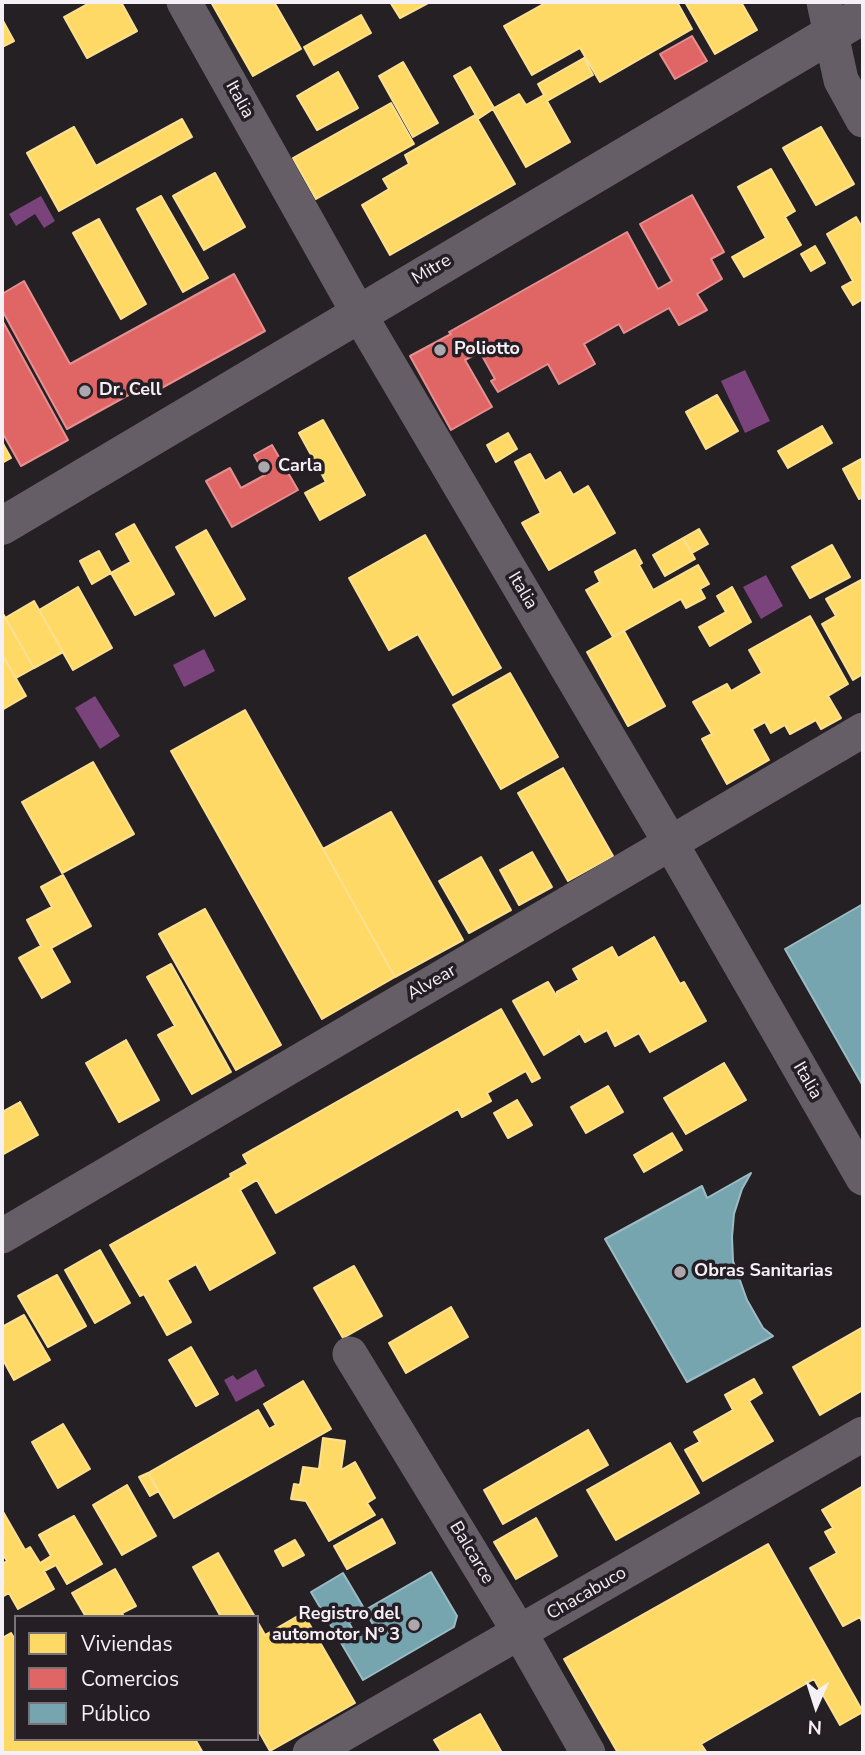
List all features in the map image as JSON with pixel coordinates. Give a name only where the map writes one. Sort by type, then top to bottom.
[{"type":"street","name":"Italia","points":[[184,2],[359,314],[670,842],[863,1178]]},
{"type":"street","name":"Mitre","points":[[2,526],[359,314],[839,17]]},
{"type":"street","points":[[839,17],[841,80],[863,120]]},
{"type":"street","name":"Alvear","points":[[2,1236],[863,730]]},
{"type":"street","name":"Balcarce","points":[[349,1354],[520,1633],[589,1753]]},
{"type":"street","name":"Chacabuco","points":[[310,1753],[863,1434]]},
{"type":"shaded area","points":[[41,196],[55,221],[44,228],[35,214],[16,226],[9,214]]},
{"type":"shaded area","points":[[745,370],[770,421],[745,433],[721,381]]},
{"type":"shaded area","points":[[766,575],[783,606],[761,619],[743,587]]},
{"type":"shaded area","points":[[204,649],[215,671],[184,687],[173,665]]},
{"type":"shaded area","points":[[95,696],[120,736],[100,749],[75,708]]},
{"type":"shaded area","points":[[256,1369],[265,1386],[236,1402],[224,1380],[233,1375],[237,1380]]},
{"type":"building: Viviendas","points":[[91,2],[121,2],[137,31],[87,58],[64,17]]},
{"type":"building: Viviendas","points":[[211,2],[274,2],[301,49],[253,76]]},
{"type":"building: Viviendas","points":[[390,2],[430,2],[400,18]]},
{"type":"building: Viviendas","points":[[547,2],[677,2],[692,29],[600,82],[580,48],[532,75],[504,26]]},
{"type":"building: Viviendas","points":[[685,2],[741,2],[757,30],[715,54]]},
{"type":"building: Viviendas","points":[[361,15],[371,33],[314,65],[304,47]]},
{"type":"building: Viviendas","points":[[2,19],[14,41],[2,47]]},
{"type":"building: Viviendas","points":[[584,58],[593,75],[547,101],[570,142],[526,167],[493,109],[478,119],[454,76],[470,67],[494,108],[519,94],[526,105],[544,95],[538,84]]},
{"type":"building: Viviendas","points":[[403,62],[438,123],[413,137],[379,76]]},
{"type":"building: Viviendas","points":[[338,72],[358,108],[317,130],[297,96]]},
{"type":"building: Viviendas","points":[[391,103],[414,144],[316,199],[293,158]]},
{"type":"building: Viviendas","points":[[475,115],[515,184],[390,255],[362,205],[389,189],[383,179],[409,164],[405,155]]},
{"type":"building: Viviendas","points":[[182,119],[192,137],[59,211],[27,153],[74,127],[96,166]]},
{"type":"building: Viviendas","points":[[821,127],[854,184],[816,205],[783,148]]},
{"type":"building: Viviendas","points":[[771,169],[795,211],[785,217],[801,245],[744,277],[732,257],[766,238],[738,187]]},
{"type":"building: Viviendas","points":[[215,173],[245,227],[204,250],[173,196]]},
{"type":"building: Viviendas","points":[[161,196],[208,278],[183,292],[137,209]]},
{"type":"building: Viviendas","points":[[856,217],[863,229],[863,299],[853,305],[842,287],[853,281],[827,234]]},
{"type":"building: Viviendas","points":[[99,219],[146,304],[121,319],[73,233]]},
{"type":"building: Viviendas","points":[[815,246],[825,263],[811,271],[801,254]]},
{"type":"building: Viviendas","points":[[717,395],[738,431],[706,449],[686,412]]},
{"type":"building: Viviendas","points":[[323,420],[365,495],[320,520],[305,493],[326,482],[299,433]]},
{"type":"building: Viviendas","points":[[822,426],[832,443],[788,468],[778,451]]},
{"type":"building: Viviendas","points":[[508,433],[517,449],[496,462],[487,445]]},
{"type":"building: Viviendas","points":[[2,442],[11,458],[2,463]]},
{"type":"building: Viviendas","points":[[530,454],[545,481],[560,472],[573,495],[588,486],[615,533],[549,570],[522,523],[541,513],[515,462]]},
{"type":"building: Viviendas","points":[[863,458],[863,497],[859,499],[843,469]]},
{"type":"building: Viviendas","points":[[134,524],[174,594],[135,615],[111,573],[131,562],[116,534]]},
{"type":"building: Viviendas","points":[[699,529],[708,544],[692,553],[683,538]]},
{"type":"building: Viviendas","points":[[206,530],[245,599],[215,616],[176,547]]},
{"type":"building: Viviendas","points":[[425,535],[501,668],[453,695],[418,634],[389,650],[349,578]]},
{"type":"building: Viviendas","points":[[683,538],[695,559],[665,576],[653,555]]},
{"type":"building: Viviendas","points":[[832,545],[850,577],[810,598],[792,567]]},
{"type":"building: Viviendas","points":[[635,550],[642,563],[639,565],[653,590],[698,565],[709,584],[700,589],[705,598],[686,608],[681,599],[613,637],[586,590],[600,582],[595,572]]},
{"type":"building: Viviendas","points":[[99,551],[111,573],[92,584],[80,561]]},
{"type":"building: Viviendas","points":[[863,579],[863,674],[853,680],[822,624],[836,616],[826,599]]},
{"type":"building: Viviendas","points":[[78,587],[112,648],[73,670],[39,610]]},
{"type":"building: Viviendas","points":[[732,587],[751,622],[710,646],[699,627],[726,612],[717,596]]},
{"type":"building: Viviendas","points":[[34,601],[63,652],[34,668],[5,618]]},
{"type":"building: Viviendas","points":[[2,612],[34,668],[16,678],[2,654]]},
{"type":"building: Viviendas","points":[[810,616],[848,684],[828,696],[841,718],[821,729],[816,720],[790,734],[785,725],[771,733],[765,722],[752,729],[769,760],[727,784],[702,739],[712,734],[693,702],[727,684],[731,691],[762,673],[749,650]]},
{"type":"building: Viviendas","points":[[624,631],[665,706],[628,726],[587,652]]},
{"type":"building: Viviendas","points":[[2,654],[26,696],[2,710]]},
{"type":"building: Viviendas","points":[[510,673],[558,757],[501,789],[453,705]]},
{"type":"building: Viviendas","points":[[245,710],[395,977],[322,1019],[171,751]]},
{"type":"building: Viviendas","points":[[93,762],[134,834],[62,873],[22,802]]},
{"type":"building: Viviendas","points":[[563,768],[613,856],[568,881],[518,793]]},
{"type":"building: Viviendas","points":[[391,812],[463,940],[395,977],[323,849]]},
{"type":"building: Viviendas","points":[[532,852],[552,887],[519,905],[500,870]]},
{"type":"building: Viviendas","points":[[481,857],[511,910],[469,933],[439,881]]},
{"type":"building: Viviendas","points":[[63,875],[91,926],[51,948],[70,982],[42,998],[19,958],[41,946],[27,920],[52,907],[41,887]]},
{"type":"building: Viviendas","points":[[205,909],[281,1045],[236,1070],[159,934]]},
{"type":"building: Viviendas","points":[[654,937],[680,984],[684,982],[706,1021],[650,1052],[639,1033],[615,1046],[607,1030],[585,1042],[578,1030],[579,1034],[544,1055],[513,1001],[548,982],[557,997],[557,992],[579,980],[573,969],[612,947],[618,958]]},
{"type":"building: Viviendas","points":[[171,964],[231,1072],[192,1094],[158,1035],[175,1026],[147,977]]},
{"type":"building: Viviendas","points":[[501,1009],[540,1078],[532,1082],[526,1071],[487,1093],[491,1101],[462,1117],[458,1109],[276,1213],[257,1180],[240,1190],[275,1253],[210,1290],[196,1264],[167,1280],[191,1322],[167,1335],[144,1294],[140,1296],[110,1245],[231,1177],[230,1174],[248,1164],[243,1155]]},
{"type":"building: Viviendas","points":[[126,1040],[159,1100],[119,1122],[86,1063]]},
{"type":"building: Viviendas","points":[[724,1063],[746,1100],[686,1134],[664,1098]]},
{"type":"building: Viviendas","points":[[608,1086],[623,1112],[586,1133],[571,1107]]},
{"type":"building: Viviendas","points":[[517,1100],[532,1125],[508,1138],[494,1113]]},
{"type":"building: Viviendas","points":[[20,1102],[38,1135],[2,1155],[2,1112]]},
{"type":"building: Viviendas","points":[[672,1133],[682,1150],[644,1172],[634,1155]]},
{"type":"building: Viviendas","points":[[100,1250],[130,1303],[95,1323],[65,1270]]},
{"type":"building: Viviendas","points":[[354,1266],[382,1316],[343,1338],[314,1288]]},
{"type":"building: Viviendas","points":[[57,1275],[86,1326],[48,1347],[18,1296]]},
{"type":"building: Viviendas","points":[[451,1307],[468,1337],[406,1373],[389,1343]]},
{"type":"building: Viviendas","points":[[24,1315],[50,1360],[14,1380],[2,1358],[2,1327]]},
{"type":"building: Viviendas","points":[[863,1327],[863,1390],[820,1415],[793,1367]]},
{"type":"building: Viviendas","points":[[191,1347],[218,1394],[196,1406],[169,1360]]},
{"type":"building: Viviendas","points":[[754,1379],[762,1393],[749,1401],[773,1441],[703,1481],[685,1450],[700,1442],[694,1432],[733,1410],[725,1395]]},
{"type":"building: Viviendas","points":[[303,1381],[331,1429],[174,1518],[148,1473],[258,1410],[269,1429],[276,1425],[264,1404]]},
{"type":"building: Viviendas","points":[[63,1424],[90,1469],[58,1488],[32,1442]]},
{"type":"building: Viviendas","points":[[588,1430],[608,1465],[503,1524],[484,1490]]},
{"type":"building: Viviendas","points":[[323,1438],[345,1441],[341,1470],[355,1462],[375,1498],[367,1503],[375,1515],[329,1541],[306,1501],[291,1499],[294,1484],[300,1485],[303,1467],[319,1469]]},
{"type":"building: Viviendas","points":[[670,1443],[699,1493],[616,1540],[587,1490]]},
{"type":"building: Viviendas","points":[[148,1473],[159,1491],[150,1496],[139,1477]]},
{"type":"building: Viviendas","points":[[127,1485],[156,1536],[122,1555],[93,1505]]},
{"type":"building: Viviendas","points":[[863,1486],[863,1624],[860,1617],[843,1626],[810,1568],[837,1553],[825,1532],[833,1528],[822,1510]]},
{"type":"building: Viviendas","points":[[2,1510],[25,1550],[30,1547],[40,1563],[51,1556],[39,1535],[74,1516],[102,1564],[67,1584],[56,1565],[44,1571],[54,1589],[18,1609],[9,1593],[2,1597],[2,1564],[7,1561],[2,1553]]},
{"type":"building: Viviendas","points":[[536,1518],[557,1556],[516,1579],[494,1542]]},
{"type":"building: Viviendas","points":[[382,1519],[395,1543],[347,1569],[334,1546]]},
{"type":"building: Viviendas","points":[[295,1540],[304,1555],[283,1566],[275,1551]]},
{"type":"building: Viviendas","points":[[768,1544],[863,1712],[840,1725],[814,1679],[701,1744],[707,1753],[618,1753],[564,1659]]},
{"type":"building: Viviendas","points":[[218,1553],[254,1615],[220,1615],[193,1567]]},
{"type":"building: Viviendas","points":[[115,1569],[136,1606],[122,1613],[123,1615],[85,1615],[72,1593]]},
{"type":"building: Viviendas","points":[[303,1613],[355,1703],[270,1751],[259,1732],[259,1624],[265,1635]]},
{"type":"building: Viviendas","points":[[11,1633],[14,1638],[14,1741],[196,1741],[203,1753],[4,1753],[2,1638]]},
{"type":"building: Viviendas","points":[[480,1714],[502,1753],[442,1753],[434,1740]]},
{"type":"building: Comercios","points":[[692,36],[707,61],[675,79],[660,54]]},
{"type":"building: Comercios","points":[[692,195],[724,252],[711,259],[722,279],[697,294],[707,310],[679,325],[669,308],[624,333],[619,324],[584,344],[595,364],[559,384],[548,364],[498,392],[491,381],[495,379],[480,352],[465,360],[492,407],[451,430],[410,356],[627,232],[658,289],[672,281],[640,224]]},
{"type":"building: Comercios","points":[[234,274],[265,331],[158,390],[154,381],[67,429],[2,310],[2,294],[24,281],[70,364]]},
{"type":"building: Comercios","points":[[2,320],[68,440],[21,466],[2,432]]},
{"type":"building: Comercios","points":[[272,445],[298,490],[232,527],[206,481],[230,468],[241,488],[265,475],[254,455]]},
{"type":"building: Público","points":[[863,904],[863,1086],[785,949]]},
{"type":"building: Público","name":"Obras Sanitarias","points":[[751,1173],[742,1189],[734,1214],[733,1261],[747,1300],[763,1328],[773,1336],[687,1382],[605,1239],[702,1186],[707,1198]]},
{"type":"building: Público","name":"Registro del automotor Nº 3","points":[[431,1572],[457,1616],[454,1627],[363,1680],[311,1592],[343,1573],[365,1610]],"holes":[[[366,1613],[374,1626],[357,1636],[349,1623]]]},
{"type":"place","name":"Poliotto","points":[[440,350]]},
{"type":"place","name":"Dr. Cell","points":[[85,391]]},
{"type":"place","name":"Carla","points":[[264,467]]},
{"type":"place","name":"Obras Sanitarias","points":[[680,1272]]},
{"type":"place","name":"Registro del automotor Nº 3","points":[[414,1625]]}]
